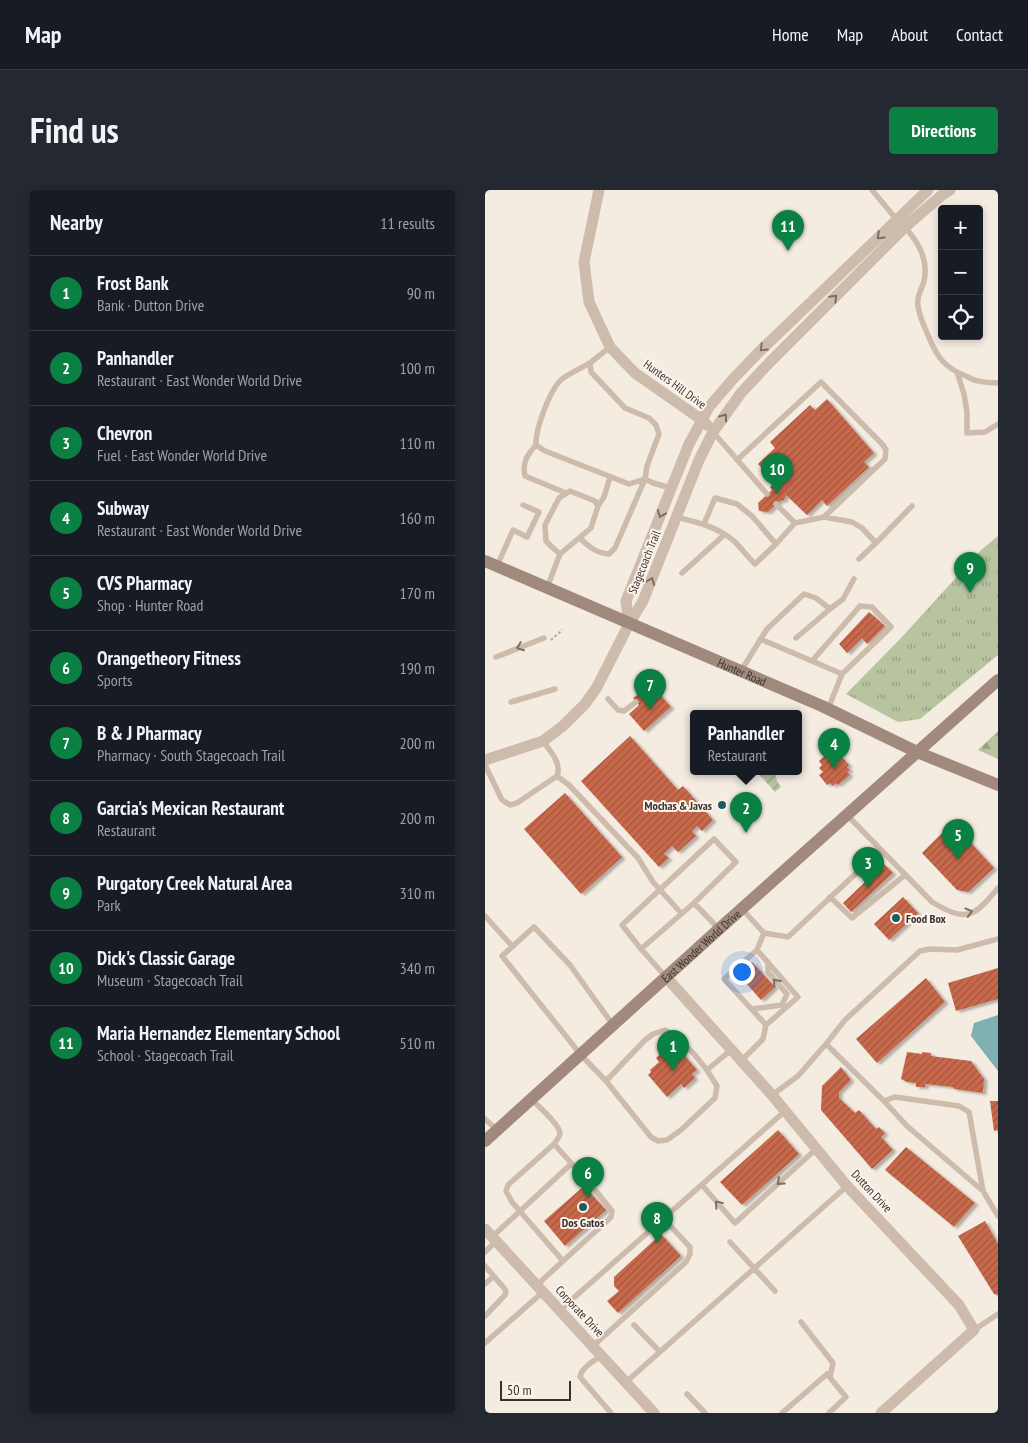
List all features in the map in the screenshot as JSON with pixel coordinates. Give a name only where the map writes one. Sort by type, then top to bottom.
[{"type":"main road","name":"Hunter Road","points":[[491,564],[741,671],[917,752],[998,785]]},
{"type":"main road","name":"East Wonder World Drive","points":[[485,1141],[998,680]]},
{"type":"street","name":"Hunters Hill Drive","points":[[599,190],[584,262],[589,302],[610,347],[635,373],[702,420],[713,432]]},
{"type":"street","name":"Stagecoach Trail","points":[[629,624],[643,601],[699,460],[713,432],[741,393],[901,223],[928,190]]},
{"type":"street","name":"Stagecoach Trail","points":[[629,624],[626,601],[689,444],[709,407],[733,378],[901,223],[950,190]]},
{"type":"street","points":[[485,760],[543,741],[563,726],[585,704],[597,687],[629,624]]},
{"type":"street","name":"Dutton Drive","points":[[667,977],[771,1095],[847,1186],[959,1305],[973,1330]]},
{"type":"street","name":"Corporate Drive","points":[[491,1236],[655,1413]]},
{"type":"street","points":[[881,1413],[973,1330]]},
{"type":"lane","points":[[872,190],[915,239],[923,252],[924,281],[918,294],[917,306],[932,347],[945,365],[957,372],[979,382],[998,383]]},
{"type":"lane","points":[[878,197],[880,190]]},
{"type":"lane","points":[[566,493],[525,476],[523,467],[528,453],[535,445],[535,438],[555,386],[563,378],[590,363],[610,347]]},
{"type":"lane","points":[[580,538],[599,553],[609,554],[615,548],[645,479],[647,466],[659,434],[656,425],[649,418],[625,408],[591,372],[590,363]]},
{"type":"lane","points":[[957,372],[967,412],[967,433],[985,432],[998,424]]},
{"type":"lane","points":[[737,460],[821,382],[886,450],[885,459],[824,517]]},
{"type":"lane","points":[[713,432],[767,494]]},
{"type":"lane","points":[[535,445],[545,451],[629,484],[645,479],[671,488]]},
{"type":"lane","points":[[547,588],[560,554],[591,528],[610,477]]},
{"type":"lane","points":[[560,554],[546,541],[545,525],[559,498],[570,491],[595,501],[598,506]]},
{"type":"lane","points":[[704,524],[715,498],[737,504],[752,516],[776,544]]},
{"type":"lane","points":[[776,504],[795,523]]},
{"type":"lane","points":[[491,564],[513,530],[527,537],[539,512],[523,505]]},
{"type":"lane","points":[[859,560],[912,506]]},
{"type":"lane","points":[[677,517],[704,524],[733,540],[755,564],[795,523],[824,517],[853,522],[862,528],[875,543]]},
{"type":"lane","points":[[683,573],[723,535]]},
{"type":"lane","points":[[796,638],[843,599],[854,579]]},
{"type":"lane","points":[[741,671],[767,628],[805,594],[816,598],[830,609]]},
{"type":"lane","points":[[812,661],[861,606],[871,607],[891,627],[841,674],[828,710]]},
{"type":"lane","points":[[760,639],[841,674]]},
{"type":"lane","points":[[496,657],[547,640]]},
{"type":"lane","points":[[644,695],[649,690],[657,673]]},
{"type":"lane","points":[[511,702],[555,689]]},
{"type":"lane","points":[[608,699],[618,710],[624,711],[636,702]]},
{"type":"lane","points":[[485,765],[502,800],[510,805],[517,804],[557,776],[559,771],[556,759],[543,741]]},
{"type":"lane","points":[[557,776],[569,785],[638,858],[659,890],[681,913]]},
{"type":"lane","points":[[847,815],[932,902],[948,912],[961,915],[970,914],[983,906],[998,888]]},
{"type":"lane","points":[[641,948],[694,903],[736,862],[714,839],[621,925],[641,948],[667,977]]},
{"type":"lane","points":[[742,909],[764,933],[787,937],[881,850]]},
{"type":"lane","points":[[830,897],[852,918],[905,875]]},
{"type":"lane","points":[[694,903],[719,929]]},
{"type":"lane","points":[[485,916],[512,946]]},
{"type":"lane","points":[[606,1081],[644,1041],[653,1034],[665,1030],[678,1038],[695,1054],[717,1086],[715,1098],[681,1130],[667,1140],[658,1141],[651,1137],[606,1081],[581,1055],[502,956],[534,927],[570,965],[613,1026]]},
{"type":"lane","points":[[764,933],[757,950],[724,979],[766,1025]]},
{"type":"lane","points":[[771,1095],[798,1076],[845,1020],[920,951],[930,948],[957,950],[998,939]]},
{"type":"lane","points":[[741,1061],[763,1039],[766,1025],[798,996],[757,950]]},
{"type":"lane","points":[[751,1009],[782,1005],[787,994],[767,972],[768,962]]},
{"type":"lane","points":[[826,1044],[907,1126],[983,1190]]},
{"type":"lane","points":[[707,1070],[731,1050]]},
{"type":"lane","points":[[884,1101],[895,1097],[959,1106],[969,1112],[983,1190],[998,1216]]},
{"type":"lane","points":[[531,1099],[556,1125],[560,1132],[559,1136],[554,1144],[506,1187],[506,1191],[520,1211],[563,1261]]},
{"type":"lane","points":[[560,1310],[784,1112]]},
{"type":"lane","points":[[485,1120],[497,1130]]},
{"type":"lane","points":[[485,1343],[540,1288],[563,1261],[611,1217],[612,1211],[554,1144]]},
{"type":"lane","points":[[702,1185],[735,1223],[816,1149]]},
{"type":"lane","points":[[485,1252],[491,1236],[571,1164]]},
{"type":"lane","points":[[626,1382],[847,1186]]},
{"type":"lane","points":[[593,1346],[686,1262],[690,1254],[690,1247],[663,1218]]},
{"type":"lane","points":[[730,1242],[775,1291]]},
{"type":"lane","points":[[485,1266],[506,1291],[505,1296],[485,1316]]},
{"type":"lane","points":[[485,1284],[494,1276]]},
{"type":"lane","points":[[973,1330],[998,1314]]},
{"type":"lane","points":[[801,1322],[833,1362],[830,1377]]},
{"type":"lane","points":[[634,1325],[660,1352]]},
{"type":"lane","points":[[601,1355],[579,1374],[580,1378],[611,1413]]},
{"type":"lane","points":[[782,1413],[827,1374],[846,1397],[829,1413]]},
{"type":"lane","points":[[687,1394],[705,1413]]},
{"type":"path","points":[[547,640],[560,632],[561,629]]},
{"type":"green space","points":[[998,536],[998,655],[920,719],[898,722],[846,694],[902,637],[981,550]]},
{"type":"green space","points":[[998,731],[998,759],[978,750]]},
{"type":"green space","points":[[760,775],[776,775],[781,787],[775,792]]},
{"type":"water","points":[[998,1015],[998,1071],[971,1036],[974,1023]]},
{"type":"building","points":[[827,399],[874,453],[864,462],[869,467],[827,506],[822,500],[807,515],[786,495],[784,500],[780,501],[768,512],[759,511],[758,503],[772,490],[770,487],[775,482],[758,464],[775,448],[770,442],[810,405],[815,410]]},
{"type":"building","points":[[869,612],[885,626],[867,644],[862,638],[847,653],[839,644]]},
{"type":"building","points":[[656,690],[671,707],[644,731],[629,714],[639,705],[633,698],[641,692],[646,698]]},
{"type":"building","points":[[630,736],[678,790],[683,786],[713,820],[702,831],[697,826],[692,831],[696,836],[678,852],[672,846],[664,854],[669,858],[659,867],[581,781]]},
{"type":"building","points":[[831,750],[838,758],[840,755],[849,765],[847,767],[850,770],[847,772],[850,775],[838,785],[836,783],[833,786],[830,783],[827,785],[819,775],[823,772],[819,768],[822,765],[819,761]]},
{"type":"building","points":[[565,793],[622,857],[581,894],[524,829]]},
{"type":"building","points":[[947,828],[959,830],[994,868],[968,892],[957,890],[922,853]]},
{"type":"building","points":[[884,864],[893,873],[851,912],[843,903]]},
{"type":"building","name":"Food Box","points":[[903,897],[918,913],[889,940],[874,924]]},
{"type":"building","points":[[752,962],[775,987],[761,1000],[738,974]]},
{"type":"building","points":[[998,968],[998,999],[956,1011],[948,983]]},
{"type":"building","points":[[926,978],[945,1002],[877,1063],[856,1039]]},
{"type":"building","points":[[672,1046],[676,1051],[679,1049],[697,1070],[692,1074],[695,1078],[684,1088],[681,1084],[667,1097],[648,1075],[651,1072],[650,1070],[659,1062],[656,1058],[664,1050],[665,1052]]},
{"type":"building","points":[[907,1052],[931,1053],[931,1056],[971,1061],[984,1079],[983,1093],[925,1084],[925,1087],[916,1087],[916,1083],[901,1079]]},
{"type":"building","points":[[841,1067],[851,1080],[839,1092],[839,1098],[855,1113],[859,1110],[876,1129],[879,1127],[885,1133],[881,1137],[893,1150],[872,1169],[821,1110],[822,1086]]},
{"type":"building","points":[[990,1101],[998,1101],[998,1130],[994,1131]]},
{"type":"building","points":[[778,1130],[799,1154],[742,1205],[720,1182]]},
{"type":"building","points":[[906,1147],[975,1203],[954,1227],[885,1170]]},
{"type":"building","points":[[584,1186],[606,1210],[565,1246],[544,1221]]},
{"type":"building","points":[[985,1221],[998,1244],[998,1295],[994,1294],[958,1236]]},
{"type":"building","points":[[661,1234],[681,1256],[618,1313],[607,1301],[619,1291],[614,1286],[614,1277]]},
{"type":"place","name":"Maria Hernandez Elementary School","points":[[788,251]]},
{"type":"place","name":"Dick's Classic Garage","points":[[777,494]]},
{"type":"place","name":"Purgatory Creek Natural Area","points":[[970,593]]},
{"type":"place","name":"B & J Pharmacy","points":[[650,710]]},
{"type":"place","name":"Subway","points":[[834,769]]},
{"type":"place","name":"Mochas & Javas","points":[[722,805]]},
{"type":"place","name":"Panhandler","points":[[746,833]]},
{"type":"place","name":"CVS Pharmacy","points":[[958,860]]},
{"type":"place","name":"Chevron","points":[[868,888]]},
{"type":"place","name":"Food Box","points":[[896,918]]},
{"type":"place","name":"Frost Bank","points":[[673,1071]]},
{"type":"place","name":"Orangetheory Fitness","points":[[588,1198]]},
{"type":"place","name":"Dos Gatos","points":[[583,1207]]},
{"type":"place","name":"Garcia's Mexican Restaurant","points":[[657,1243]]}]
